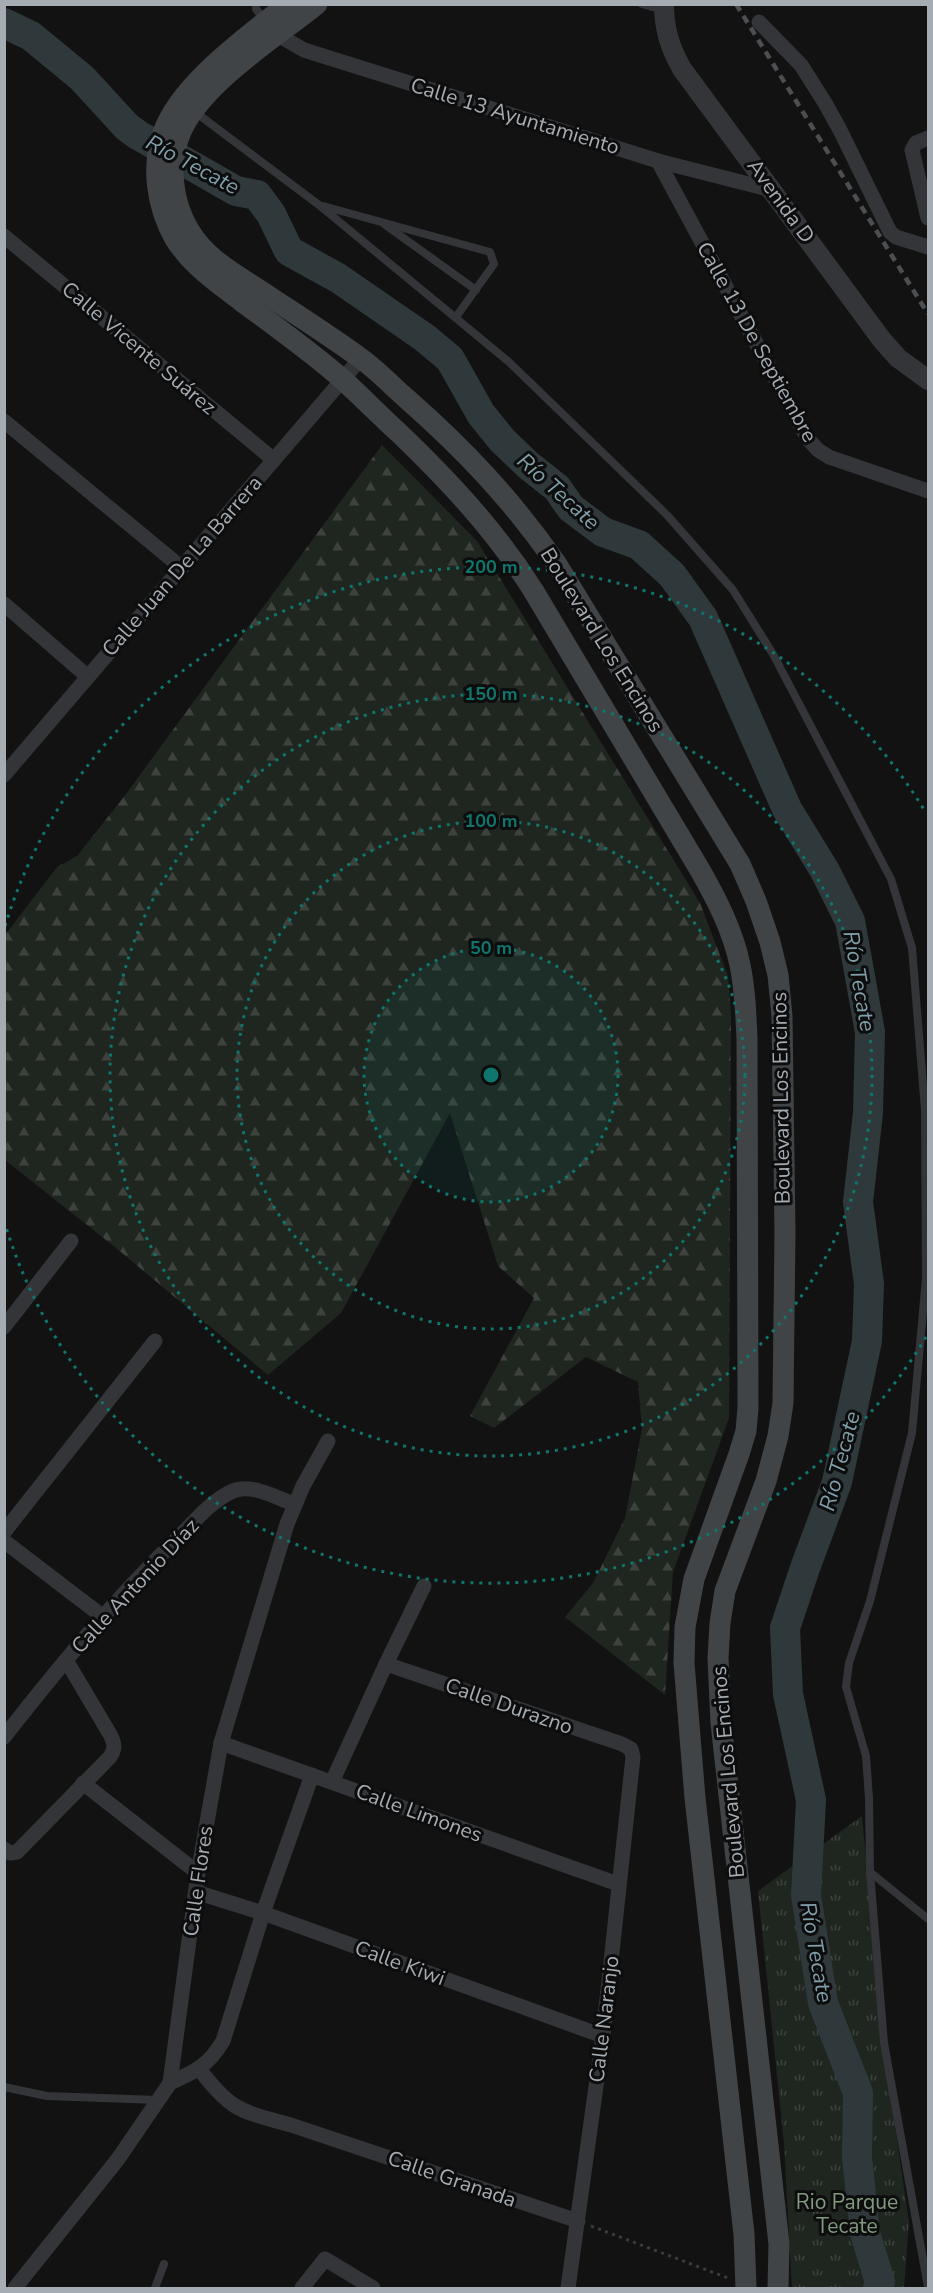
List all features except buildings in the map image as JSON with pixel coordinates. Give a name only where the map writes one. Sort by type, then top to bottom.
[{"type":"main road","name":"Boulevard Los Encinos","points":[[288,4],[207,73],[158,152],[156,168],[168,198],[188,230],[219,263],[361,358],[479,466],[525,519],[556,562],[740,864],[756,901],[778,975],[782,1016],[783,1403],[778,1436],[766,1481],[725,1591],[718,1658],[721,1723],[728,1792],[779,2244],[778,2289]]},
{"type":"main road","name":"Boulevard Los Encinos","points":[[267,21],[317,4]]},
{"type":"main road","name":"Boulevard Los Encinos","points":[[168,198],[176,240],[190,258],[213,279],[342,379],[447,479],[511,556],[717,900],[740,963],[747,1039],[748,1408],[746,1431],[739,1454],[699,1560],[685,1627],[684,1663],[695,1798],[744,2234],[746,2287]]},
{"type":"main road","points":[[695,1798],[728,1792]]},
{"type":"street","name":"Avenida D","points":[[664,7],[668,40],[682,69],[882,340],[898,358],[928,380]]},
{"type":"street","name":"Calle 13 Ayuntamiento","points":[[267,21],[304,50],[658,161],[772,190]]},
{"type":"street","points":[[759,22],[801,65],[825,103],[890,231],[896,237],[928,247]]},
{"type":"street","points":[[928,138],[916,143],[912,150],[928,218]]},
{"type":"street","name":"Calle 13 De Septiembre","points":[[658,161],[808,439],[818,450],[829,457],[928,491]]},
{"type":"street","name":"Calle Vicente Suárez","points":[[4,236],[274,460]]},
{"type":"street","name":"Calle Juan De La Barrera","points":[[5,773],[361,358]]},
{"type":"street","points":[[4,421],[182,568]]},
{"type":"street","points":[[4,604],[87,676]]},
{"type":"street","points":[[4,1327],[71,1241]]},
{"type":"street","points":[[4,1532],[155,1341]]},
{"type":"street","name":"Calle Flores","points":[[15,2289],[118,2159],[170,2083],[198,1873],[220,1743],[294,1504],[328,1441]]},
{"type":"street","name":"Calle Antonio Díaz","points":[[4,1737],[102,1616],[208,1509],[234,1490],[245,1488],[294,1504]]},
{"type":"street","points":[[4,1541],[102,1616]]},
{"type":"street","points":[[332,1782],[424,1586]]},
{"type":"street","points":[[4,1849],[10,1853],[17,1852],[110,1757],[115,1747],[111,1736],[66,1660]]},
{"type":"street","name":"Calle Durazno","points":[[386,1664],[631,1749]]},
{"type":"street","name":"Calle Limones","points":[[220,1743],[618,1884]]},
{"type":"street","name":"Calle Naranjo","points":[[568,2289],[603,2036],[633,1757],[631,1749]]},
{"type":"street","points":[[170,2083],[200,2070],[214,2057],[223,2041],[263,1913],[312,1775]]},
{"type":"street","points":[[84,1783],[198,1873]]},
{"type":"street","name":"Calle Kiwi","points":[[196,1892],[263,1913],[603,2036]]},
{"type":"street","name":"Calle Granada","points":[[200,2070],[218,2094],[231,2105],[245,2112],[291,2125],[578,2221]]},
{"type":"street","points":[[303,2289],[325,2259],[373,2289]]},
{"type":"lane","points":[[642,4],[664,7]]},
{"type":"lane","points":[[183,112],[319,205],[456,317],[509,362],[667,515],[733,590],[773,654],[891,879],[912,948],[925,1110],[926,1278],[912,1433],[870,1600],[849,1663],[846,1687],[866,1756],[870,1872],[884,2043],[928,2287]]},
{"type":"lane","points":[[319,205],[490,252],[494,264],[456,317]]},
{"type":"lane","points":[[380,221],[476,290]]},
{"type":"lane","points":[[870,1872],[928,1919]]},
{"type":"lane","points":[[4,2088],[47,2096],[158,2100]]},
{"type":"lane","points":[[155,2289],[164,2264]]},
{"type":"path","points":[[578,2221],[746,2287]]},
{"type":"green space","points":[[382,445],[477,541],[700,903],[728,976],[731,1016],[729,1418],[673,1572],[665,1695],[565,1617],[593,1583],[625,1518],[642,1429],[638,1382],[586,1357],[494,1428],[470,1416],[534,1298],[498,1266],[450,1113],[341,1313],[268,1375],[116,1248],[5,1160],[5,935],[57,867],[77,856],[123,798]]},
{"type":"green space","name":"Rio Parque Tecate","points":[[862,1816],[883,2044],[909,2222],[904,2288],[792,2288],[784,2144],[758,1891]]},
{"type":"waterway","name":"Río Tecate","points":[[4,23],[31,36],[82,78],[127,127],[138,135],[236,191],[257,195],[271,214],[289,251],[338,278],[425,338],[450,359],[481,414],[502,440],[557,488],[571,508],[603,532],[639,545],[672,575],[703,618],[787,809],[825,871],[850,921],[870,1032],[868,1113],[858,1202],[869,1284],[867,1341],[837,1482],[785,1628],[788,1694],[811,1800],[806,1895],[823,2003],[858,2093],[857,2157],[865,2233],[880,2282],[878,2288]]},
{"type":"railway","points":[[736,4],[928,314]]}]
